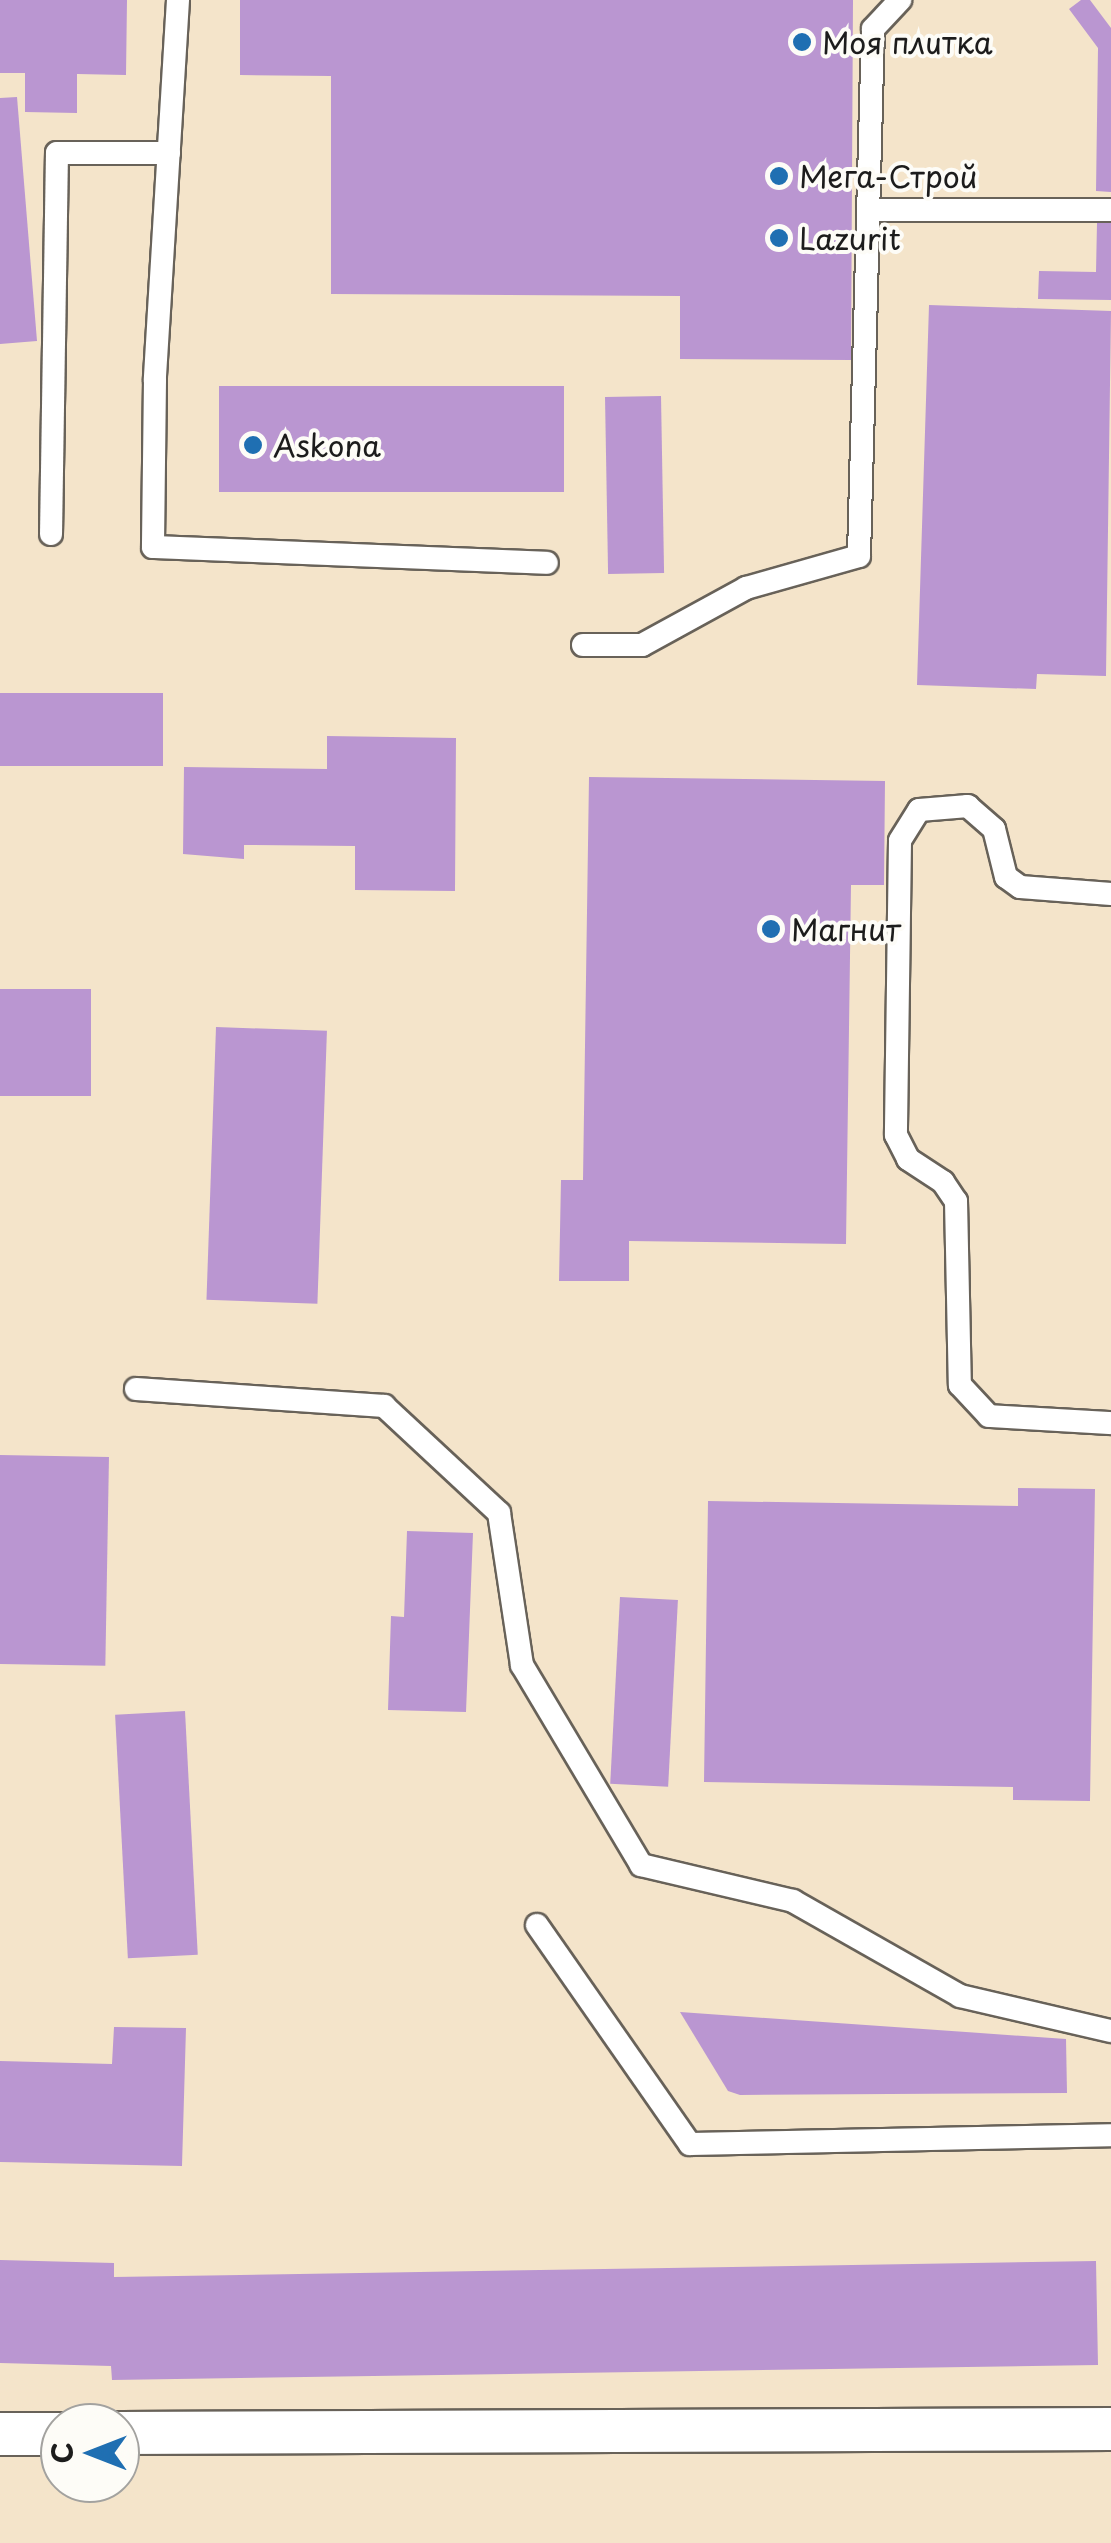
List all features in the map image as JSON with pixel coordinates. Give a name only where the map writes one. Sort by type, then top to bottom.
[{"type":"street","points":[[140,2433],[1111,2429]]},
{"type":"street","points":[[0,2434],[40,2434]]},
{"type":"lane","points":[[178,0],[153,546],[548,563]]},
{"type":"lane","points":[[583,645],[642,645],[746,588],[860,556],[873,29],[900,0]]},
{"type":"lane","points":[[51,534],[57,153],[169,153]]},
{"type":"lane","points":[[868,210],[1104,210]]},
{"type":"lane","points":[[1111,894],[1020,887],[1006,877],[994,829],[968,806],[934,804],[919,810],[900,840],[896,1135],[908,1158],[942,1182],[956,1201],[960,1385],[988,1416],[1111,1422]]},
{"type":"lane","points":[[136,1389],[384,1406],[500,1513],[522,1665],[641,1865],[792,1901],[960,1996],[1111,2031]]},
{"type":"lane","points":[[537,1925],[690,2144],[1111,2135]]},
{"type":"building","points":[[0,0],[127,0],[126,75],[77,74],[77,113],[25,112],[25,73],[0,73]]},
{"type":"building","points":[[240,0],[853,0],[851,360],[680,359],[680,296],[331,294],[331,76],[240,75]]},
{"type":"building","points":[[1081,0],[1090,0],[1111,28],[1111,192],[1096,191],[1098,48],[1069,9]]},
{"type":"building","points":[[17,97],[37,341],[0,344],[0,98]]},
{"type":"building","points":[[1097,223],[1111,223],[1111,300],[1038,299],[1039,271],[1096,272]]},
{"type":"building","points":[[929,305],[1111,311],[1106,676],[1037,674],[1036,689],[917,685]]},
{"type":"building","points":[[219,386],[564,386],[564,492],[219,492]]},
{"type":"building","points":[[661,396],[664,573],[608,574],[605,397]]},
{"type":"building","points":[[0,693],[163,693],[163,766],[0,766]]},
{"type":"building","points":[[327,736],[456,738],[455,891],[355,890],[355,846],[244,845],[244,859],[183,854],[184,767],[327,769]]},
{"type":"building","points":[[589,777],[885,781],[884,885],[851,885],[846,1244],[629,1241],[629,1281],[559,1281],[561,1180],[583,1180]]},
{"type":"building","points":[[0,989],[91,989],[91,1096],[0,1096]]},
{"type":"building","points":[[216,1027],[327,1031],[317,1304],[206,1300]]},
{"type":"building","points":[[0,1455],[109,1457],[105,1666],[0,1664]]},
{"type":"building","points":[[1018,1488],[1095,1489],[1090,1801],[1013,1800],[1013,1787],[704,1782],[708,1501],[1018,1506]]},
{"type":"building","points":[[407,1531],[473,1533],[466,1712],[388,1710],[391,1616],[404,1617]]},
{"type":"building","points":[[620,1597],[678,1600],[668,1787],[610,1784]]},
{"type":"building","points":[[185,1711],[198,1955],[128,1958],[115,1715]]},
{"type":"building","points":[[680,2012],[1066,2039],[1067,2093],[740,2095],[728,2091]]},
{"type":"building","points":[[114,2027],[186,2028],[182,2166],[0,2162],[0,2061],[112,2064]]},
{"type":"building","points":[[0,2260],[114,2263],[114,2277],[1096,2261],[1098,2365],[112,2380],[111,2366],[0,2363]]},
{"type":"place","name":"Моя плитка","points":[[802,42]]},
{"type":"place","name":"Мега-Строй","points":[[779,176]]},
{"type":"place","name":"Lazurit","points":[[779,238]]},
{"type":"place","name":"Askona","points":[[253,445]]},
{"type":"place","name":"Магнит","points":[[771,929]]}]
